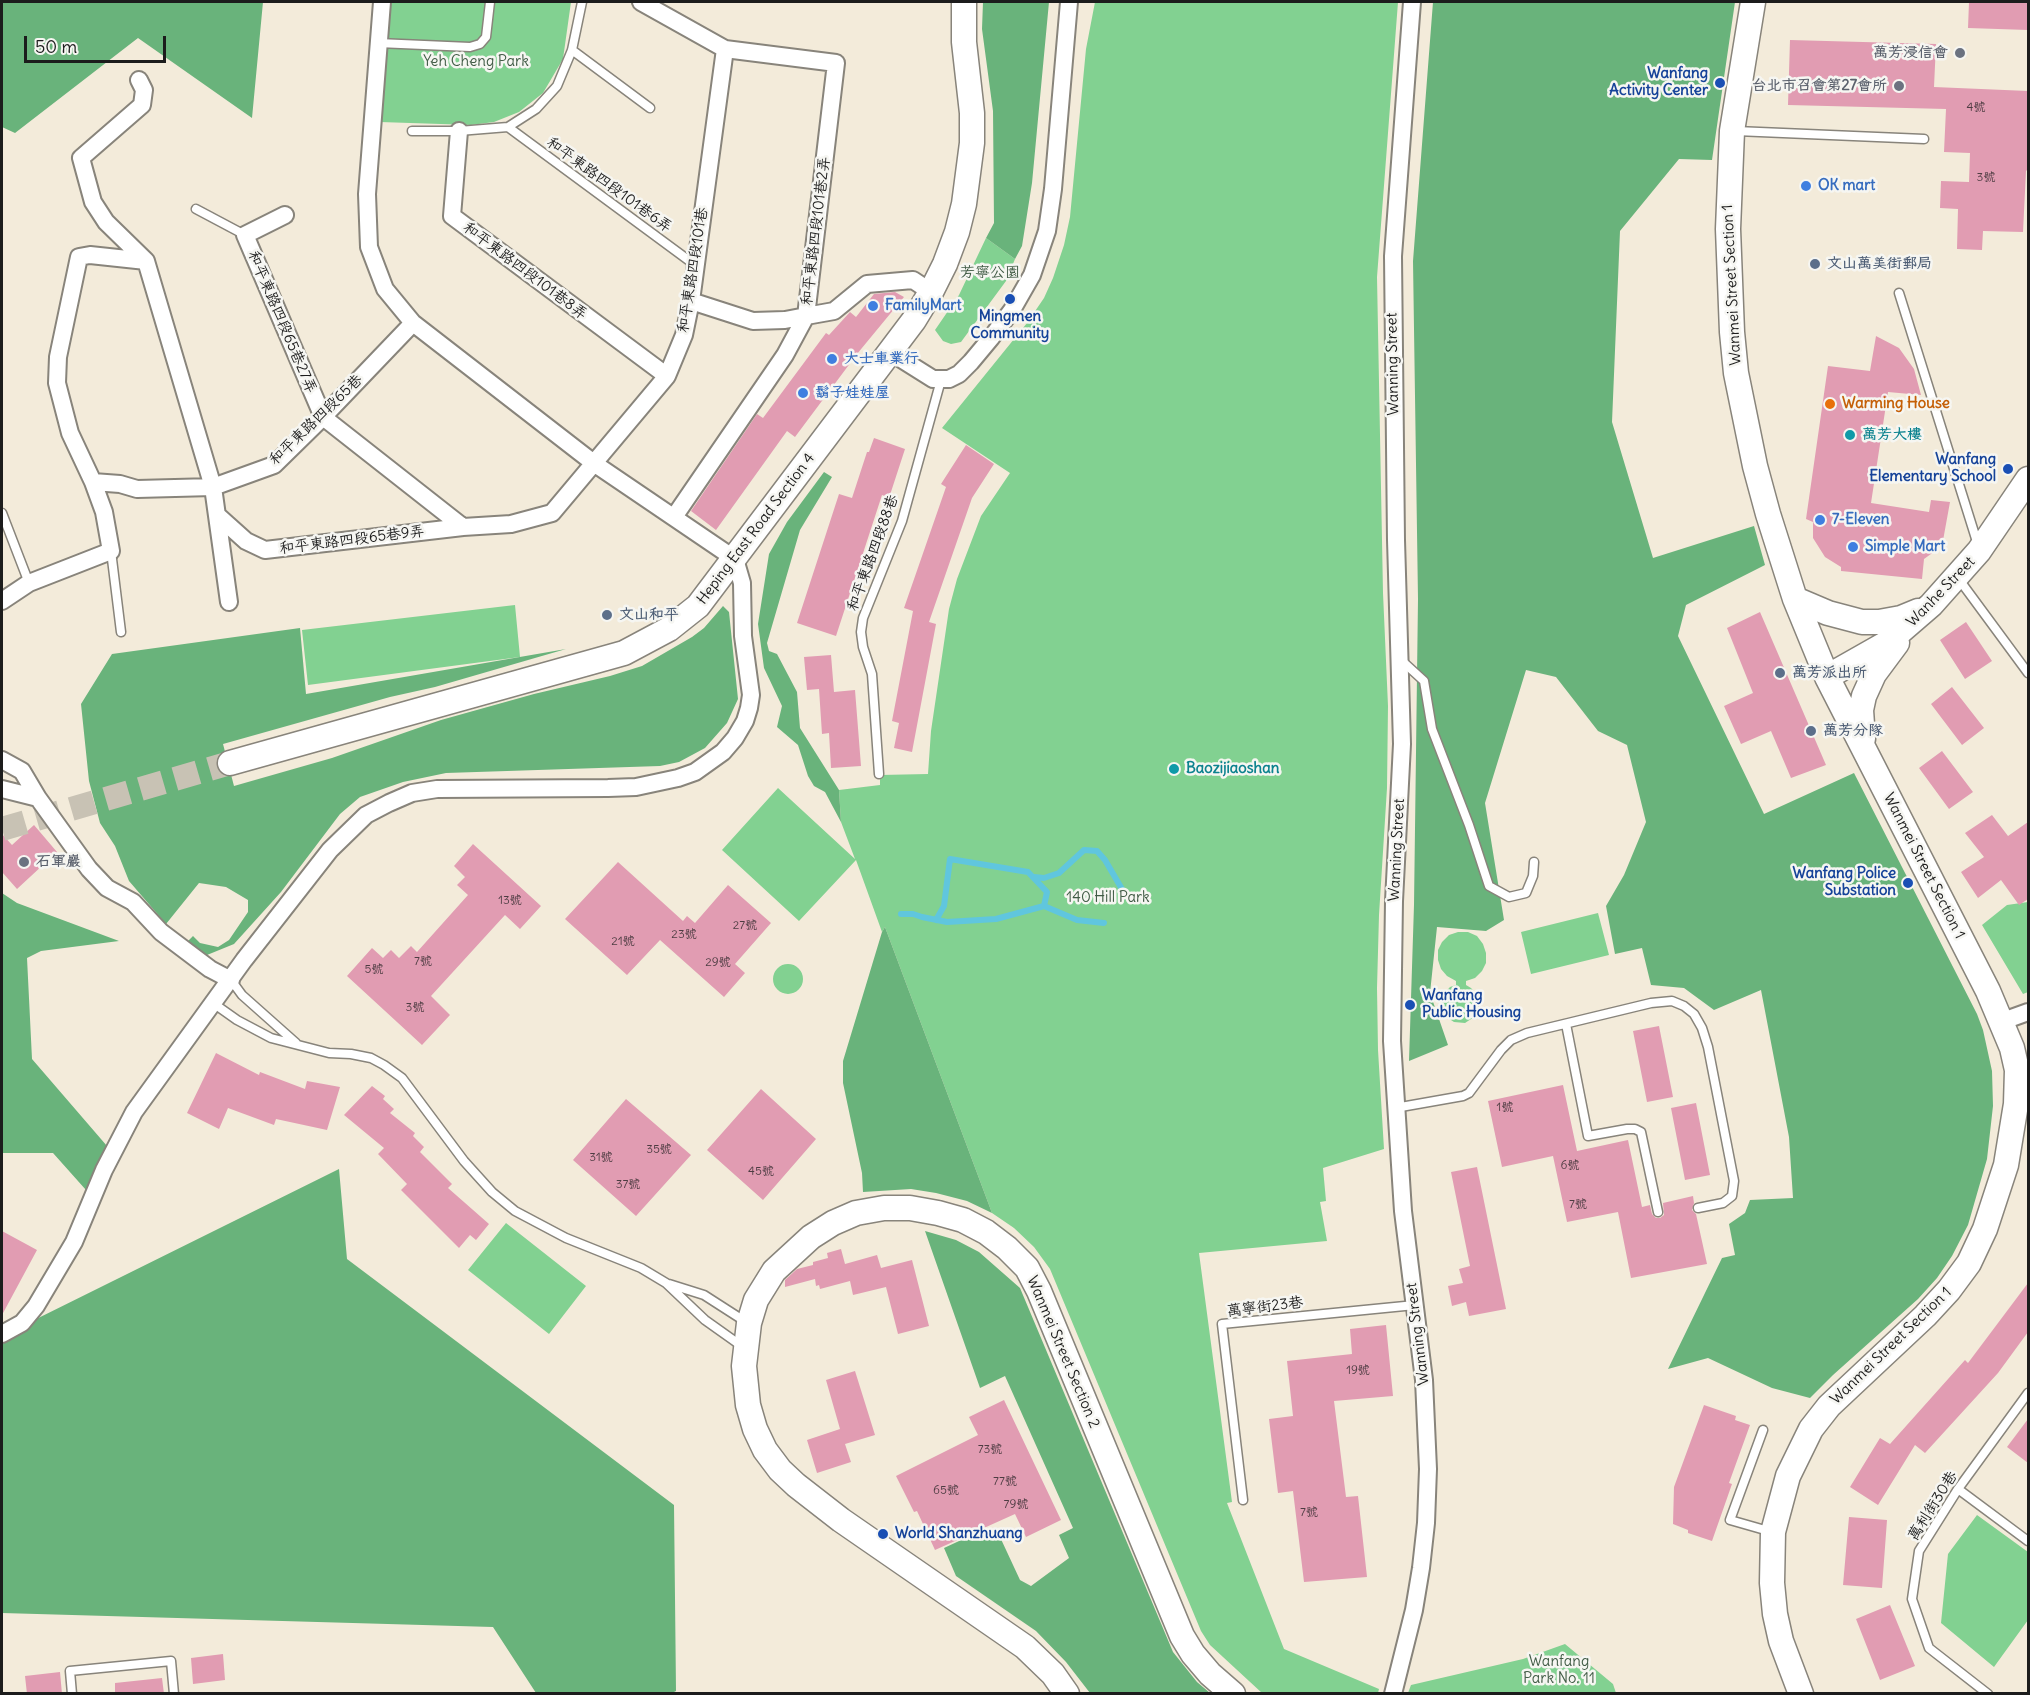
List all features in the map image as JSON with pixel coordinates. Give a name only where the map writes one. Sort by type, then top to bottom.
[{"type":"street","points":[[2,1334],[22,1323],[36,1306],[74,1242],[104,1170],[134,1112],[213,1003],[330,850],[366,815],[412,793],[437,789],[636,787],[678,778],[710,763],[735,738],[745,721],[749,708],[749,680],[743,636],[742,583],[735,559],[595,464],[412,322],[385,289],[369,247],[367,194],[382,2]]},
{"type":"street","points":[[641,2],[725,49]]},
{"type":"street","name":"Heping East Road Section 4","points":[[230,763],[624,653],[669,629],[698,606],[914,320],[945,264],[957,232],[969,174],[972,143],[972,113],[964,42],[964,2]]},
{"type":"street","points":[[890,352],[933,380],[949,379],[959,374],[1012,310],[1032,275],[1047,231],[1053,189],[1069,2]]},
{"type":"street","name":"Wanning Street","points":[[1393,1694],[1414,1610],[1426,1523],[1427,1423],[1403,1211],[1392,1041],[1392,978],[1402,744],[1392,267],[1412,2]]},
{"type":"street","name":"Wanmei Street Section 1","points":[[1753,2],[1732,131],[1728,186],[1728,239],[1736,373],[1755,466],[1795,599],[1827,677],[2003,1021],[2017,1070],[2016,1104],[2006,1165],[1985,1229],[1969,1263],[1949,1290],[1925,1316],[1829,1406],[1811,1429],[1788,1476],[1773,1532],[1771,1560],[1775,1614],[1781,1641],[1801,1694]]},
{"type":"street","name":"和平東路四段101巷2弄","points":[[691,301],[753,321],[785,320],[806,316],[836,63],[725,49]]},
{"type":"street","name":"和平東路四段101巷","points":[[595,464],[667,376],[684,335],[691,301],[725,49]]},
{"type":"street","points":[[139,80],[144,90],[142,105],[81,158],[93,202],[106,222],[146,261],[213,487],[229,602]]},
{"type":"street","name":"和平東路四段101巷8弄","points":[[459,131],[453,216],[667,376]]},
{"type":"street","name":"和平東路四段65巷27弄","points":[[285,215],[245,235],[324,417]]},
{"type":"street","points":[[2,601],[29,583],[111,551],[104,512],[70,433],[57,383],[58,357],[79,257],[90,255],[146,261]]},
{"type":"street","points":[[674,517],[785,354],[806,316],[834,311],[867,284],[913,280],[931,292]]},
{"type":"street","name":"和平東路四段65巷","points":[[93,482],[120,484],[136,489],[213,487],[274,465],[324,417],[412,322]]},
{"type":"street","name":"和平東路四段65巷9弄","points":[[324,417],[463,527]]},
{"type":"street","name":"和平東路四段65巷9弄","points":[[217,515],[246,541],[265,550],[463,527],[512,524],[552,513],[595,464]]},
{"type":"street","name":"Wanhe Street","points":[[1827,677],[1887,643],[1931,605],[1958,577],[2000,524],[2028,479]]},
{"type":"street","points":[[1795,599],[1828,613],[1862,622],[1901,618],[1931,605]]},
{"type":"street","points":[[1865,753],[1861,728],[1864,696],[1875,674],[1908,626]]},
{"type":"street","points":[[2,760],[22,771],[38,798],[89,870],[107,888],[133,902],[161,932],[210,969],[231,980]]},
{"type":"street","points":[[2,789],[38,798]]},
{"type":"street","points":[[2003,1021],[2028,1012]]},
{"type":"street","name":"Wanmei Street Section 2","points":[[1066,1694],[1053,1674],[1025,1647],[842,1520],[780,1470],[765,1450],[755,1429],[748,1405],[745,1349],[749,1323],[761,1290],[774,1271],[811,1237],[833,1223],[856,1214],[884,1208],[910,1208],[938,1213],[963,1220],[986,1232],[1007,1248],[1027,1268],[1039,1291],[1182,1636],[1193,1654],[1210,1674],[1233,1694]]},
{"type":"lane","points":[[378,43],[470,47],[480,44],[486,37],[490,2]]},
{"type":"lane","points":[[412,131],[459,131],[508,127],[536,109],[557,86],[572,50],[582,2]]},
{"type":"lane","points":[[572,50],[650,108]]},
{"type":"lane","name":"和平東路四段101巷6弄","points":[[508,127],[695,265]]},
{"type":"lane","points":[[1732,131],[1924,139]]},
{"type":"lane","points":[[196,209],[245,235]]},
{"type":"lane","points":[[1899,293],[1979,551]]},
{"type":"lane","name":"和平東路四段88巷","points":[[879,774],[872,674],[863,647],[862,618],[902,521],[941,380]]},
{"type":"lane","points":[[2,513],[29,583]]},
{"type":"lane","points":[[111,551],[121,632]]},
{"type":"lane","points":[[1958,577],[2028,673]]},
{"type":"lane","points":[[1400,660],[1424,681],[1431,729],[1489,886],[1509,897],[1526,893],[1533,876],[1534,862]]},
{"type":"lane","points":[[231,980],[242,995],[297,1044]]},
{"type":"lane","points":[[1395,1108],[1469,1093],[1501,1050],[1511,1040],[1527,1033],[1659,1001],[1672,1002],[1684,1006],[1694,1014],[1702,1028],[1708,1047],[1734,1181],[1732,1196],[1723,1203],[1698,1208]]},
{"type":"lane","points":[[213,1003],[237,1020],[271,1038],[329,1053],[371,1058],[384,1065],[402,1078],[464,1161],[485,1184],[516,1211],[566,1238],[641,1268],[666,1283],[704,1296],[749,1323]]},
{"type":"lane","points":[[1566,1024],[1588,1136],[1627,1129],[1641,1132],[1658,1212]]},
{"type":"lane","points":[[666,1283],[705,1320],[745,1349]]},
{"type":"lane","name":"萬寧街23巷","points":[[1244,1500],[1222,1324],[1415,1305]]},
{"type":"lane","name":"萬利街30巷","points":[[1988,1694],[1929,1648],[1912,1599],[1919,1551],[1958,1489],[2028,1392]]},
{"type":"lane","points":[[1763,1430],[1730,1520],[1773,1532]]},
{"type":"lane","points":[[1958,1489],[2028,1541]]},
{"type":"lane","points":[[72,1694],[70,1671],[171,1661],[174,1694]]},
{"type":"green space","points":[[2,2],[263,2],[252,118],[138,38],[15,133],[2,127]]},
{"type":"green space","name":"Yeh Cheng Park","points":[[390,2],[571,2],[563,59],[543,93],[519,112],[494,122],[471,125],[380,122]]},
{"type":"green space","points":[[983,2],[1049,2],[1032,183],[1022,246],[1015,259],[986,238],[994,223],[993,111],[982,29]]},
{"type":"green space","name":"140 Hill Park","points":[[1095,2],[1398,2],[1377,277],[1383,593],[1388,706],[1387,788],[1377,988],[1384,1149],[1323,1168],[1326,1201],[1320,1202],[1327,1241],[1199,1253],[1232,1502],[1227,1503],[1284,1649],[1379,1689],[1378,1693],[1262,1693],[1210,1645],[1201,1631],[1050,1269],[1034,1247],[1014,1228],[992,1213],[885,927],[882,932],[856,860],[799,921],[722,850],[778,788],[855,859],[841,822],[839,790],[880,785],[880,775],[928,774],[931,731],[949,609],[957,579],[981,516],[1010,473],[942,428],[1027,323],[1044,298],[1053,278],[1070,217],[1086,49]]},
{"type":"green space","points":[[1433,2],[1735,2],[1712,160],[1679,159],[1620,231],[1612,422],[1653,558],[1754,526],[1765,565],[1686,605],[1678,636],[1764,814],[1854,773],[1977,1014],[1992,1071],[1993,1106],[1987,1159],[1968,1225],[1952,1256],[1937,1278],[1918,1299],[1810,1398],[1772,1388],[1708,1358],[1668,1369],[1722,1258],[1735,1255],[1729,1224],[1745,1213],[1750,1200],[1793,1198],[1789,1137],[1761,990],[1714,1010],[1684,988],[1651,985],[1642,948],[1615,954],[1606,906],[1624,875],[1646,822],[1627,745],[1598,731],[1556,677],[1526,670],[1485,803],[1504,920],[1486,931],[1437,927],[1430,993],[1448,1045],[1409,1061],[1414,905],[1418,599],[1413,261]]},
{"type":"green space","name":"芳寧公園","points":[[986,238],[1015,259],[1006,281],[961,342],[951,344],[943,341],[935,330],[959,295]]},
{"type":"green space","points":[[824,472],[832,477],[800,530],[767,643],[769,651],[777,654],[797,692],[800,728],[839,790],[841,822],[825,792],[814,786],[808,776],[798,745],[777,727],[782,706],[764,668],[758,624],[769,554],[787,522]]},
{"type":"green space","points":[[515,605],[520,657],[308,685],[302,630]]},
{"type":"green space","points":[[723,606],[729,612],[738,699],[727,723],[705,748],[679,762],[660,766],[446,773],[403,782],[360,797],[340,814],[281,892],[234,944],[207,955],[188,941],[193,936],[200,943],[218,947],[229,940],[248,912],[248,900],[226,887],[199,883],[166,924],[129,881],[115,846],[100,823],[89,781],[81,704],[112,654],[300,628],[306,694],[566,649],[223,744],[234,786],[332,758],[441,720],[642,666],[692,637],[704,628]]},
{"type":"green space","points":[[2,893],[17,903],[119,941],[41,951],[27,958],[32,1059],[107,1146],[86,1190],[53,1153],[2,1153]]},
{"type":"green space","points":[[2028,902],[2028,992],[2023,994],[1982,925],[2007,905]]},
{"type":"green space","points":[[1598,913],[1609,955],[1531,974],[1521,932]]},
{"type":"green space","points":[[885,927],[992,1213],[967,1201],[936,1193],[911,1189],[863,1192],[862,1173],[843,1083],[843,1061]]},
{"type":"green space","points":[[1468,932],[1477,936],[1486,953],[1486,963],[1482,971],[1475,978],[1466,981],[1466,985],[1478,996],[1479,1007],[1474,1017],[1465,1023],[1454,1022],[1445,1016],[1441,1006],[1443,995],[1450,987],[1456,985],[1456,981],[1441,969],[1438,950],[1449,935]]},
{"type":"green space","points":[[788,964],[798,969],[803,979],[798,989],[788,994],[778,989],[773,979],[778,969]]},
{"type":"green space","points":[[339,1169],[347,1259],[674,1505],[676,1691],[672,1693],[536,1693],[493,1627],[2,1613],[2,1336]]},
{"type":"green space","points":[[506,1223],[586,1286],[549,1334],[468,1270]]},
{"type":"green space","points":[[925,1231],[956,1240],[979,1252],[1020,1288],[1173,1652],[1197,1682],[1210,1693],[1090,1693],[1066,1662],[1036,1631],[956,1576],[944,1548],[985,1529],[1000,1537],[1020,1580],[1031,1586],[1069,1558],[1059,1535],[1073,1528],[1005,1376],[980,1388]]},
{"type":"green space","points":[[1977,1515],[2028,1552],[2028,1620],[1994,1667],[1941,1623],[1948,1554]]},
{"type":"green space","name":"Wanfang Park No. 11","points":[[1565,1644],[1613,1684],[1616,1693],[1408,1693],[1411,1685],[1523,1659]]},
{"type":"building","points":[[1969,2],[2028,2],[2028,30],[1968,28]]},
{"type":"building","points":[[1790,40],[1936,44],[1934,87],[2028,91],[2028,169],[2026,171],[2023,232],[1983,231],[1982,250],[1957,249],[1958,209],[1940,208],[1941,181],[1969,182],[1970,153],[1944,152],[1946,109],[1788,105]]},
{"type":"building","points":[[895,292],[904,297],[857,354],[795,437],[787,431],[716,530],[691,511],[757,414],[763,418],[826,333],[829,335],[850,312],[856,317],[874,294]]},
{"type":"building","name":"萬芳大樓","points":[[1876,336],[1899,348],[1914,369],[1921,395],[1888,392],[1871,503],[1929,512],[1931,500],[1950,502],[1942,546],[1924,559],[1922,579],[1841,571],[1841,567],[1825,557],[1813,538],[1813,522],[1806,519],[1828,366],[1870,371]]},
{"type":"building","points":[[874,438],[905,449],[889,498],[882,495],[836,636],[797,623],[839,494],[852,498]]},
{"type":"building","points":[[966,445],[994,464],[972,498],[929,622],[936,624],[912,752],[894,748],[899,723],[892,721],[913,611],[904,608],[946,487],[941,484]]},
{"type":"building","points":[[1760,612],[1826,765],[1791,778],[1771,731],[1741,744],[1724,706],[1753,693],[1727,628]]},
{"type":"building","points":[[1966,622],[1992,661],[1965,679],[1940,640]]},
{"type":"building","points":[[831,655],[834,692],[855,690],[861,766],[831,768],[829,733],[822,734],[819,689],[807,690],[804,657]]},
{"type":"building","points":[[1952,687],[1984,728],[1962,745],[1931,704]]},
{"type":"building","points":[[1942,751],[1973,792],[1949,809],[1919,768]]},
{"type":"building","points":[[1992,815],[2008,836],[2028,822],[2028,899],[2019,905],[2001,880],[1978,898],[1961,872],[1984,857],[1965,833]]},
{"type":"building","name":"石軍巖","points":[[34,825],[57,852],[17,889],[2,872],[2,834],[12,845]]},
{"type":"building","points":[[473,844],[541,906],[520,929],[505,915],[431,996],[450,1015],[422,1045],[347,976],[372,948],[383,958],[391,950],[399,958],[411,946],[417,952],[468,895],[457,885],[465,877],[454,866]]},
{"type":"building","points":[[618,862],[683,921],[687,916],[695,923],[728,885],[771,923],[735,964],[745,973],[724,997],[660,940],[627,975],[565,919]]},
{"type":"building","points":[[1659,1026],[1673,1097],[1647,1102],[1633,1031]]},
{"type":"building","points":[[216,1053],[259,1075],[260,1072],[305,1089],[307,1081],[340,1087],[327,1130],[276,1119],[274,1125],[228,1108],[219,1129],[187,1113]]},
{"type":"building","points":[[1563,1085],[1577,1151],[1628,1140],[1642,1207],[1650,1205],[1652,1214],[1660,1218],[1664,1215],[1663,1203],[1693,1196],[1692,1210],[1696,1214],[1707,1264],[1631,1278],[1618,1212],[1567,1222],[1553,1156],[1502,1167],[1488,1101]]},
{"type":"building","points":[[372,1086],[385,1096],[383,1099],[394,1109],[390,1113],[415,1133],[413,1136],[424,1147],[420,1152],[452,1184],[448,1188],[489,1224],[476,1240],[470,1235],[459,1248],[401,1190],[407,1184],[378,1154],[384,1148],[344,1115]]},
{"type":"building","points":[[761,1089],[816,1139],[763,1200],[707,1150]]},
{"type":"building","points":[[626,1099],[691,1155],[636,1216],[573,1160]]},
{"type":"building","points":[[1696,1103],[1710,1175],[1685,1180],[1671,1108]]},
{"type":"building","points":[[1477,1167],[1506,1309],[1469,1316],[1466,1302],[1452,1306],[1448,1286],[1463,1283],[1459,1269],[1470,1266],[1451,1172]]},
{"type":"building","points":[[2,1231],[37,1250],[2,1315]]},
{"type":"building","points":[[841,1249],[845,1264],[877,1255],[881,1268],[912,1260],[929,1326],[898,1334],[886,1287],[853,1295],[850,1281],[820,1289],[819,1285],[816,1286],[815,1279],[785,1287],[785,1280],[797,1269],[813,1265],[813,1262],[828,1258],[827,1253]]},
{"type":"building","points":[[2028,1283],[2028,1332],[1998,1373],[1925,1453],[1915,1445],[1878,1505],[1850,1487],[1880,1438],[1890,1444],[1965,1360],[1968,1363]]},
{"type":"building","points":[[1386,1325],[1393,1396],[1334,1401],[1346,1497],[1358,1496],[1367,1577],[1304,1582],[1293,1491],[1278,1493],[1269,1419],[1293,1416],[1287,1361],[1352,1354],[1350,1329]]},
{"type":"building","points":[[855,1371],[875,1435],[845,1444],[851,1462],[817,1473],[807,1440],[840,1429],[826,1380]]},
{"type":"building","points":[[1004,1400],[1061,1520],[1026,1537],[1015,1514],[935,1550],[917,1511],[914,1512],[896,1476],[978,1435],[969,1417]]},
{"type":"building","points":[[1704,1405],[1736,1416],[1735,1420],[1750,1425],[1729,1483],[1732,1484],[1712,1541],[1688,1533],[1688,1530],[1673,1524],[1674,1487]]},
{"type":"building","points":[[2028,1419],[2028,1463],[2007,1447]]},
{"type":"building","points":[[1849,1517],[1887,1520],[1882,1588],[1843,1585]]},
{"type":"building","points":[[1890,1605],[1915,1666],[1880,1680],[1856,1619]]},
{"type":"building","points":[[223,1654],[225,1680],[193,1684],[191,1658]]},
{"type":"building","points":[[60,1672],[62,1694],[27,1694],[25,1676]]},
{"type":"building","points":[[162,1678],[164,1694],[115,1694],[115,1683]]},
{"type":"waterway","points":[[1034,877],[1044,878],[1059,873],[1084,850],[1097,851],[1105,860],[1126,896]]},
{"type":"waterway","points":[[901,914],[913,914],[922,917],[947,922],[996,919],[1044,906],[1047,892],[1028,872],[950,859],[944,906],[936,920]]},
{"type":"waterway","points":[[1044,906],[1077,920],[1104,923]]},
{"type":"tunnel","points":[[2,829],[230,763]]},
{"type":"place","name":"萬芳浸信會","points":[[1960,53]]},
{"type":"place","name":"Wanfang Activity Center","points":[[1720,83]]},
{"type":"place","name":"台北市召會第27會所","points":[[1899,86]]},
{"type":"place","name":"OK mart","points":[[1806,186]]},
{"type":"place","name":"文山萬美街郵局","points":[[1815,264]]},
{"type":"place","name":"Mingmen Community","points":[[1010,299]]},
{"type":"place","name":"FamilyMart","points":[[873,306]]},
{"type":"place","name":"大士車業行","points":[[832,359]]},
{"type":"place","name":"鬍子娃娃屋","points":[[803,393]]},
{"type":"place","name":"Warming House","points":[[1830,404]]},
{"type":"place","name":"萬芳大樓","points":[[1850,435]]},
{"type":"place","name":"Wanfang Elementary School","points":[[2008,469]]},
{"type":"place","name":"7-Eleven","points":[[1820,520]]},
{"type":"place","name":"Simple Mart","points":[[1853,547]]},
{"type":"place","name":"文山和平","points":[[607,615]]},
{"type":"place","name":"萬芳派出所","points":[[1780,673]]},
{"type":"place","name":"萬芳分隊","points":[[1811,731]]},
{"type":"place","name":"Baozijiaoshan","points":[[1174,769]]},
{"type":"place","name":"石軍巖","points":[[24,862]]},
{"type":"place","name":"Wanfang Police Substation","points":[[1908,883]]},
{"type":"place","name":"Wanfang Public Housing","points":[[1410,1005]]},
{"type":"place","name":"World Shanzhuang","points":[[883,1534]]}]
